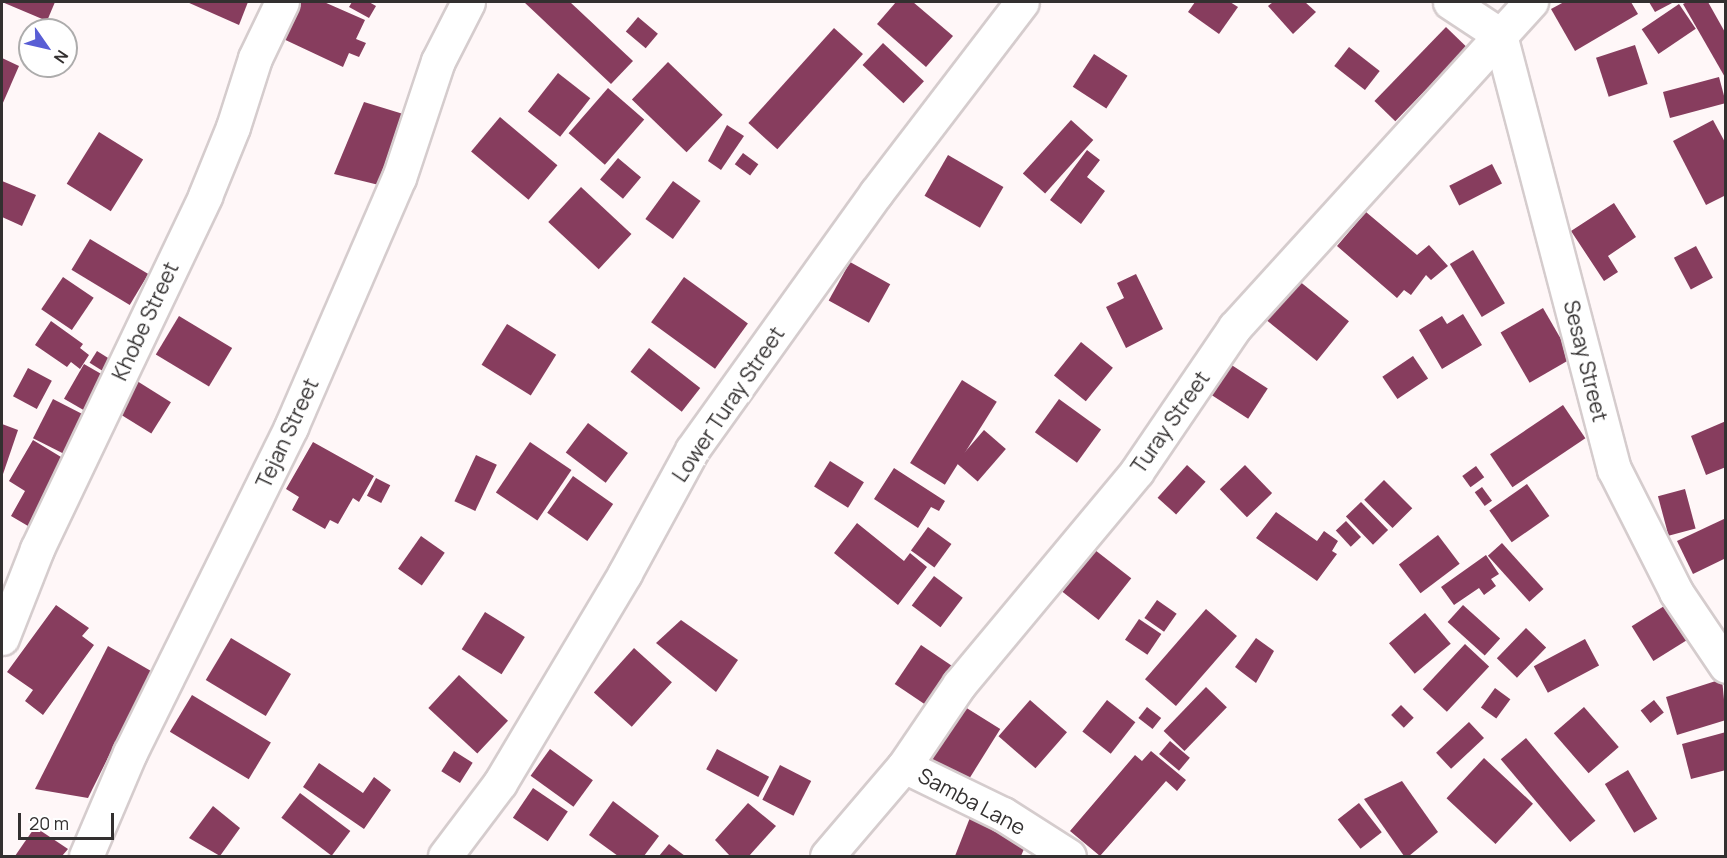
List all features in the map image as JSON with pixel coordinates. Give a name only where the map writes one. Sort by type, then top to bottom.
[{"type":"street","name":"Khobe Street","points":[[2,638],[37,549],[205,196],[233,127],[255,58],[282,2]]},
{"type":"street","name":"Tejan Street","points":[[86,856],[130,753],[291,428],[399,178],[438,61],[468,2]]},
{"type":"street","name":"Lower Turay Street","points":[[444,856],[512,764],[625,573],[692,450],[876,193],[1022,2]]},
{"type":"street","points":[[1450,2],[1500,35]]},
{"type":"street","name":"Turay Street","points":[[827,856],[904,766],[959,685],[1137,471],[1235,327],[1531,2]]},
{"type":"street","name":"Sesay Street","points":[[1500,35],[1614,469],[1676,592],[1725,666]]},
{"type":"street","name":"Samba Lane","points":[[904,766],[1002,814],[1070,856]]},
{"type":"building","points":[[2,2],[55,2],[48,18],[40,18]]},
{"type":"building","points":[[187,2],[248,2],[239,25]]},
{"type":"building","points":[[293,2],[324,2],[365,20],[356,39],[366,43],[359,57],[349,53],[343,67],[277,36]]},
{"type":"building","points":[[352,2],[369,2],[376,6],[369,18],[349,7]]},
{"type":"building","points":[[524,2],[570,2],[633,61],[611,84]]},
{"type":"building","points":[[896,2],[913,2],[953,36],[926,67],[877,24]]},
{"type":"building","points":[[1195,2],[1230,2],[1238,7],[1219,34],[1188,12]]},
{"type":"building","points":[[1273,2],[1305,2],[1316,12],[1293,34],[1268,6]]},
{"type":"building","points":[[1564,2],[1631,2],[1638,14],[1575,51],[1551,9]]},
{"type":"building","points":[[1649,2],[1674,2],[1655,12]]},
{"type":"building","points":[[1708,2],[1726,34],[1726,79],[1683,4]]},
{"type":"building","points":[[1679,4],[1696,29],[1658,54],[1642,29]]},
{"type":"building","points":[[638,17],[658,34],[646,48],[626,32]]},
{"type":"building","points":[[1446,27],[1467,47],[1395,121],[1374,101]]},
{"type":"building","points":[[834,28],[863,54],[777,149],[748,123]]},
{"type":"building","points":[[883,43],[924,81],[903,103],[863,65]]},
{"type":"building","points":[[1635,45],[1648,84],[1609,97],[1596,58]]},
{"type":"building","points":[[1349,47],[1380,71],[1365,90],[1334,66]]},
{"type":"building","points":[[1094,54],[1128,76],[1106,108],[1073,87]]},
{"type":"building","points":[[2,58],[18,66],[18,68],[2,105]]},
{"type":"building","points":[[668,62],[723,115],[687,152],[632,99]]},
{"type":"building","points":[[558,73],[590,98],[560,137],[528,112]]},
{"type":"building","points":[[1719,77],[1726,103],[1670,118],[1663,92]]},
{"type":"building","points":[[608,88],[644,119],[605,165],[569,133]]},
{"type":"building","points":[[364,102],[413,117],[383,186],[334,174]]},
{"type":"building","points":[[500,117],[557,165],[529,200],[471,151]]},
{"type":"building","points":[[1071,120],[1093,140],[1045,194],[1023,174]]},
{"type":"building","points":[[1713,120],[1726,144],[1726,195],[1706,205],[1673,141]]},
{"type":"building","points":[[727,125],[744,136],[721,170],[708,161]]},
{"type":"building","points":[[99,132],[143,160],[111,211],[67,184]]},
{"type":"building","points":[[1087,150],[1100,160],[1087,177],[1105,191],[1081,224],[1050,200]]},
{"type":"building","points":[[743,153],[758,164],[750,175],[735,164]]},
{"type":"building","points":[[948,155],[1003,187],[980,228],[924,196]]},
{"type":"building","points":[[618,158],[641,177],[623,199],[600,179]]},
{"type":"building","points":[[1492,164],[1502,184],[1459,205],[1449,186]]},
{"type":"building","points":[[2,181],[36,195],[22,226],[2,217]]},
{"type":"building","points":[[673,181],[701,201],[673,239],[645,219]]},
{"type":"building","points":[[581,187],[631,234],[599,269],[548,222]]},
{"type":"building","points":[[1614,203],[1636,237],[1608,256],[1618,272],[1604,281],[1571,231]]},
{"type":"building","points":[[1366,212],[1417,255],[1429,245],[1448,266],[1431,280],[1426,275],[1411,295],[1404,290],[1397,298],[1337,246]]},
{"type":"building","points":[[90,239],[148,274],[130,305],[71,270]]},
{"type":"building","points":[[1696,246],[1713,278],[1691,290],[1674,258]]},
{"type":"building","points":[[1473,250],[1505,303],[1482,317],[1450,264]]},
{"type":"building","points":[[850,262],[890,284],[869,323],[829,300]]},
{"type":"building","points":[[1136,274],[1163,329],[1126,348],[1106,307],[1124,298],[1117,283]]},
{"type":"building","points":[[1293,276],[1349,321],[1317,361],[1261,316]]},
{"type":"building","points":[[63,277],[94,298],[72,330],[41,309]]},
{"type":"building","points":[[684,277],[748,323],[715,369],[651,322]]},
{"type":"building","points":[[1543,308],[1572,358],[1530,383],[1501,332]]},
{"type":"building","points":[[1463,314],[1482,345],[1442,369],[1419,330],[1442,316],[1447,324]]},
{"type":"building","points":[[179,316],[232,348],[209,387],[156,355]]},
{"type":"building","points":[[51,321],[83,344],[80,348],[89,355],[80,369],[71,362],[67,367],[35,345]]},
{"type":"building","points":[[507,324],[556,355],[531,395],[482,365]]},
{"type":"building","points":[[1081,342],[1113,368],[1086,401],[1054,375]]},
{"type":"building","points":[[649,348],[700,388],[682,412],[631,372]]},
{"type":"building","points":[[97,351],[110,359],[102,371],[90,363]]},
{"type":"building","points":[[1413,356],[1428,378],[1397,399],[1382,377]]},
{"type":"building","points":[[84,364],[108,378],[88,413],[64,399]]},
{"type":"building","points":[[1230,364],[1268,389],[1248,419],[1210,394]]},
{"type":"building","points":[[28,368],[52,381],[37,409],[13,396]]},
{"type":"building","points":[[962,380],[997,402],[945,485],[910,463]]},
{"type":"building","points":[[137,381],[171,402],[151,434],[117,412]]},
{"type":"building","points":[[53,399],[89,417],[69,456],[33,438]]},
{"type":"building","points":[[1059,399],[1101,430],[1077,463],[1035,432]]},
{"type":"building","points":[[1563,405],[1585,438],[1512,487],[1490,454]]},
{"type":"building","points":[[1726,421],[1726,467],[1706,475],[1691,436]]},
{"type":"building","points":[[588,423],[628,453],[606,483],[566,453]]},
{"type":"building","points":[[2,424],[18,430],[2,477]]},
{"type":"building","points":[[984,430],[1006,449],[978,481],[956,462]]},
{"type":"building","points":[[33,440],[66,460],[28,526],[11,516],[25,491],[9,481]]},
{"type":"building","points":[[313,442],[374,476],[359,502],[353,498],[338,524],[330,520],[325,529],[292,510],[299,497],[286,489]]},
{"type":"building","points":[[530,442],[571,470],[537,521],[496,493]]},
{"type":"building","points":[[476,455],[497,465],[475,511],[454,501]]},
{"type":"building","points":[[830,461],[864,482],[848,508],[814,486]]},
{"type":"building","points":[[1187,465],[1206,482],[1176,514],[1158,498]]},
{"type":"building","points":[[1245,465],[1272,493],[1247,517],[1220,489]]},
{"type":"building","points":[[1476,466],[1484,477],[1470,487],[1462,476]]},
{"type":"building","points":[[894,468],[945,501],[939,511],[931,507],[918,528],[874,499]]},
{"type":"building","points":[[573,476],[613,504],[587,541],[547,513]]},
{"type":"building","points":[[376,478],[390,485],[381,503],[367,496]]},
{"type":"building","points":[[1384,480],[1412,508],[1392,528],[1364,500]]},
{"type":"building","points":[[1527,484],[1549,516],[1512,542],[1489,510]]},
{"type":"building","points":[[1482,487],[1492,501],[1485,506],[1475,492]]},
{"type":"building","points":[[1685,489],[1696,529],[1669,536],[1658,496]]},
{"type":"building","points":[[1361,502],[1388,530],[1373,545],[1346,517]]},
{"type":"building","points":[[1276,512],[1317,541],[1324,531],[1338,541],[1332,551],[1337,554],[1317,581],[1256,538]]},
{"type":"building","points":[[1726,518],[1726,558],[1693,574],[1677,541]]},
{"type":"building","points":[[1346,521],[1361,537],[1351,547],[1336,531]]},
{"type":"building","points":[[857,523],[904,561],[910,553],[927,567],[898,605],[834,553]]},
{"type":"building","points":[[928,527],[951,544],[934,568],[911,550]]},
{"type":"building","points":[[1438,535],[1460,564],[1421,593],[1399,564]]},
{"type":"building","points":[[421,536],[445,553],[422,585],[398,569]]},
{"type":"building","points":[[1502,543],[1543,589],[1529,602],[1488,556]]},
{"type":"building","points":[[1095,550],[1131,578],[1099,620],[1062,592]]},
{"type":"building","points":[[1486,555],[1499,574],[1491,579],[1496,586],[1484,595],[1479,588],[1454,605],[1441,587]]},
{"type":"building","points":[[934,576],[963,598],[940,627],[912,606]]},
{"type":"building","points":[[1157,600],[1177,614],[1164,632],[1144,618]]},
{"type":"building","points":[[1669,603],[1691,638],[1653,661],[1632,626]]},
{"type":"building","points":[[56,605],[89,628],[82,636],[94,645],[43,715],[25,701],[33,690],[7,672]]},
{"type":"building","points":[[1463,605],[1500,638],[1485,656],[1448,622]]},
{"type":"building","points":[[1206,609],[1237,636],[1176,706],[1145,679]]},
{"type":"building","points":[[485,612],[525,637],[502,674],[462,649]]},
{"type":"building","points":[[1425,613],[1451,644],[1415,674],[1389,643]]},
{"type":"building","points":[[1139,619],[1161,634],[1147,655],[1125,640]]},
{"type":"building","points":[[681,620],[738,660],[716,692],[656,643]]},
{"type":"building","points":[[1526,628],[1546,647],[1517,678],[1497,658]]},
{"type":"building","points":[[231,638],[291,674],[266,716],[206,680]]},
{"type":"building","points":[[1256,638],[1274,651],[1256,683],[1235,667]]},
{"type":"building","points":[[1585,639],[1599,665],[1548,693],[1534,666]]},
{"type":"building","points":[[1465,644],[1489,667],[1447,712],[1423,689]]},
{"type":"building","points":[[921,645],[957,669],[930,708],[895,684]]},
{"type":"building","points":[[108,646],[151,671],[88,798],[35,789]]},
{"type":"building","points":[[634,648],[672,682],[632,727],[594,693]]},
{"type":"building","points":[[459,675],[508,721],[477,754],[428,708]]},
{"type":"building","points":[[1722,679],[1726,720],[1677,735],[1666,697]]},
{"type":"building","points":[[1206,687],[1227,707],[1184,751],[1164,731]]},
{"type":"building","points":[[1495,688],[1510,699],[1496,719],[1481,707]]},
{"type":"building","points":[[192,695],[271,742],[249,779],[170,732]]},
{"type":"building","points":[[1030,700],[1067,732],[1035,768],[999,736]]},
{"type":"building","points":[[1107,700],[1135,722],[1111,754],[1082,732]]},
{"type":"building","points":[[1654,700],[1664,713],[1650,723],[1641,710]]},
{"type":"building","points":[[957,702],[1000,729],[967,782],[924,755]]},
{"type":"building","points":[[1401,705],[1414,718],[1404,728],[1391,715]]},
{"type":"building","points":[[1147,707],[1161,718],[1153,729],[1138,718]]},
{"type":"building","points":[[1584,707],[1619,747],[1589,773],[1554,733]]},
{"type":"building","points":[[1469,722],[1484,738],[1451,769],[1436,753]]},
{"type":"building","points":[[1726,732],[1726,770],[1691,779],[1682,744]]},
{"type":"building","points":[[1526,738],[1595,821],[1570,842],[1501,759]]},
{"type":"building","points":[[1170,741],[1190,758],[1179,771],[1159,754]]},
{"type":"building","points":[[550,749],[593,780],[573,807],[531,776]]},
{"type":"building","points":[[717,749],[769,777],[758,797],[706,769]]},
{"type":"building","points":[[454,751],[473,763],[460,783],[441,771]]},
{"type":"building","points":[[1151,751],[1186,780],[1177,791],[1166,781],[1100,856],[1070,831],[1135,755],[1142,761]]},
{"type":"building","points":[[1484,758],[1533,804],[1495,844],[1446,798]]},
{"type":"building","points":[[319,763],[363,793],[374,777],[391,790],[364,829],[303,787]]},
{"type":"building","points":[[780,765],[811,781],[793,816],[762,800]]},
{"type":"building","points":[[1628,770],[1657,819],[1634,833],[1605,784]]},
{"type":"building","points":[[1402,781],[1438,832],[1409,856],[1404,856],[1364,799]]},
{"type":"building","points":[[533,788],[568,811],[548,841],[513,818]]},
{"type":"building","points":[[300,793],[350,831],[332,856],[281,818]]},
{"type":"building","points":[[613,801],[659,836],[644,856],[618,856],[589,835]]},
{"type":"building","points":[[748,803],[776,826],[749,856],[730,856],[715,840]]},
{"type":"building","points":[[1359,803],[1382,832],[1361,849],[1338,820]]},
{"type":"building","points":[[213,806],[240,828],[220,856],[189,838]]},
{"type":"building","points":[[971,815],[1029,837],[1021,856],[955,856]]},
{"type":"building","points":[[35,827],[68,849],[62,856],[15,856]]},
{"type":"building","points":[[669,844],[685,856],[659,856]]}]
